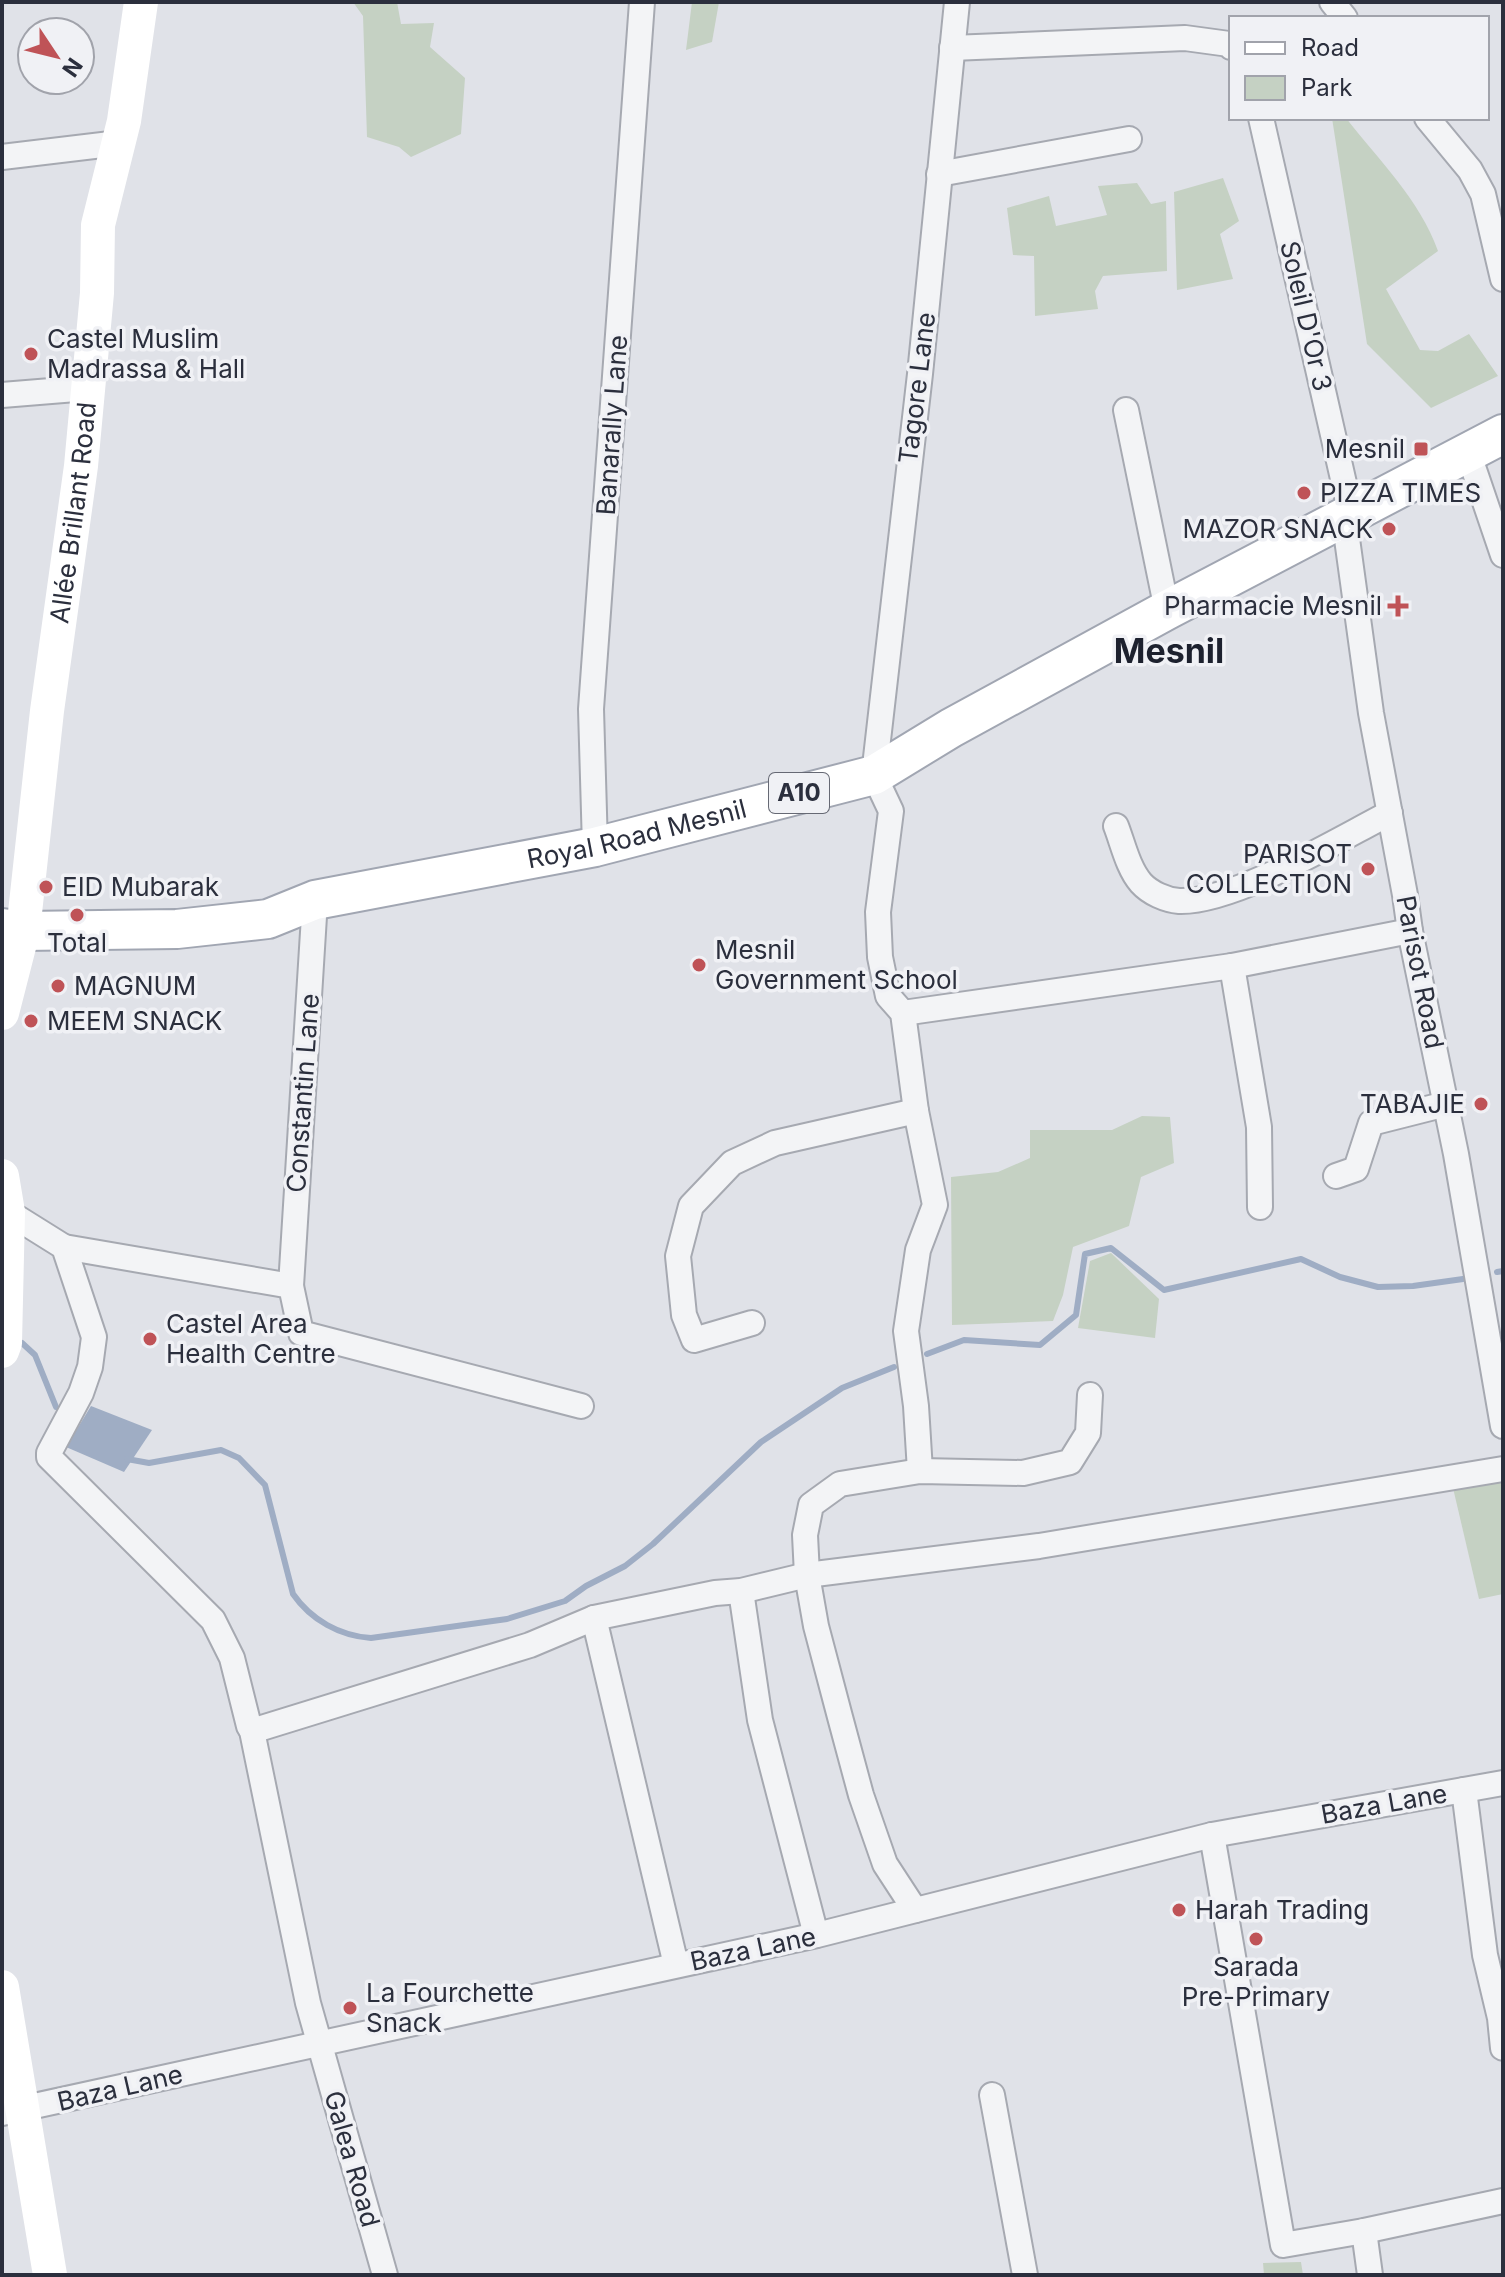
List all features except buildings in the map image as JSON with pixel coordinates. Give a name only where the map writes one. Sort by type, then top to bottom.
[{"type":"main road","name":"Allée Brillant Road","points":[[2,1013],[81,466],[97,293],[98,225],[124,121],[141,2]]},
{"type":"main road","name":"Royal Road Mesnil","points":[[12,930],[177,929],[268,919],[315,900],[595,847],[874,775],[951,728],[1167,610],[1503,434]]},
{"type":"main road","points":[[2,1176],[8,1212],[5,1343],[2,1351]]},
{"type":"main road","points":[[2,1987],[13,2112],[50,2275]]},
{"type":"street","name":"Banarally Lane","points":[[595,847],[591,709],[642,2]]},
{"type":"street","name":"Tagore Lane","points":[[874,775],[920,374],[957,2]]},
{"type":"street","points":[[952,48],[1185,38],[1229,44]]},
{"type":"street","name":"Soleil D'Or 3","points":[[1261,120],[1348,516]]},
{"type":"street","points":[[1429,120],[1470,170],[1483,194],[1503,279]]},
{"type":"street","points":[[939,174],[1129,139]]},
{"type":"street","points":[[2,157],[119,143]]},
{"type":"street","points":[[2,395],[88,388]]},
{"type":"street","points":[[1126,410],[1167,610]]},
{"type":"street","points":[[1468,452],[1503,555]]},
{"type":"street","name":"Parisot Road","points":[[1348,516],[1371,713],[1410,931],[1446,1104],[1503,1426]]},
{"type":"street","points":[[874,775],[891,811],[878,912],[880,957],[888,996],[903,1013],[916,1111],[935,1205],[918,1250],[906,1331],[916,1406],[920,1471]]},
{"type":"street","points":[[1116,826],[1140,883],[1152,892],[1179,901],[1245,887],[1390,813]]},
{"type":"street","name":"Constantin Lane","points":[[315,900],[291,1286],[301,1333],[581,1406]]},
{"type":"street","points":[[903,1013],[1232,966],[1410,931]]},
{"type":"street","points":[[1232,966],[1259,1127],[1260,1207]]},
{"type":"street","points":[[1336,1176],[1356,1169],[1371,1123],[1446,1104]]},
{"type":"street","points":[[752,1323],[694,1340],[684,1315],[678,1256],[691,1206],[732,1163],[775,1143],[916,1111]]},
{"type":"street","points":[[8,1212],[64,1247],[291,1286]]},
{"type":"street","name":"Galea Road","points":[[64,1247],[94,1337],[90,1367],[81,1393],[49,1453],[54,1462],[213,1620],[232,1658],[252,1731],[319,2044],[385,2275]]},
{"type":"street","points":[[915,1910],[885,1864],[861,1795],[816,1626],[807,1575],[805,1535],[811,1505],[840,1484],[920,1471],[1023,1473],[1070,1462],[1088,1433],[1090,1395]]},
{"type":"street","points":[[252,1731],[515,1650],[594,1618],[715,1593],[741,1591],[807,1575],[1039,1546],[1503,1469]]},
{"type":"street","points":[[741,1591],[760,1720],[816,1935]]},
{"type":"street","points":[[594,1618],[676,1965]]},
{"type":"street","name":"Baza Lane","points":[[13,2112],[816,1935],[1212,1835],[1503,1783]]},
{"type":"street","points":[[1464,1790],[1485,1955],[1500,2018],[1503,2048]]},
{"type":"street","points":[[1212,1835],[1283,2245],[1503,2201]]},
{"type":"street","points":[[992,2095],[1025,2275]]},
{"type":"street","points":[[1364,2231],[1370,2275]]},
{"type":"green space","points":[[353,2],[397,2],[401,24],[434,23],[430,47],[465,78],[461,134],[411,157],[399,147],[367,137],[363,16]]},
{"type":"green space","points":[[692,2],[719,2],[712,42],[686,50]]},
{"type":"green space","points":[[1332,120],[1348,120],[1384,165],[1421,214],[1438,251],[1386,289],[1420,350],[1438,351],[1469,334],[1498,376],[1431,408],[1367,344]]},
{"type":"green space","points":[[1223,178],[1239,221],[1220,234],[1233,279],[1177,290],[1174,192]]},
{"type":"green space","points":[[1137,183],[1151,204],[1166,201],[1167,271],[1103,276],[1095,291],[1098,309],[1035,316],[1034,256],[1013,255],[1007,208],[1049,196],[1056,226],[1107,215],[1098,186]]},
{"type":"green space","points":[[1142,1116],[1170,1117],[1174,1163],[1141,1177],[1129,1226],[1073,1247],[1063,1295],[1053,1321],[952,1325],[951,1177],[998,1172],[1030,1158],[1030,1130],[1112,1130]]},
{"type":"green space","points":[[1111,1253],[1159,1299],[1155,1338],[1078,1328],[1090,1261]]},
{"type":"green space","points":[[1503,1475],[1503,1594],[1479,1599],[1453,1488]]},
{"type":"green space","points":[[1301,2262],[1303,2275],[1264,2275],[1263,2263]]},
{"type":"water","points":[[91,1406],[152,1430],[124,1472],[66,1447]]},
{"type":"waterway","points":[[927,1354],[964,1340],[1040,1345],[1076,1315],[1085,1254],[1111,1248],[1164,1290],[1301,1259],[1340,1277],[1378,1287],[1463,1279]]},
{"type":"waterway","points":[[1497,1272],[1503,1271]]},
{"type":"waterway","points":[[22,1343],[35,1355],[56,1407]]},
{"type":"waterway","points":[[127,1459],[149,1463],[221,1450],[239,1458],[265,1485],[293,1594],[308,1612],[327,1625],[348,1634],[371,1638],[507,1619],[565,1601],[625,1566],[653,1544],[761,1442],[842,1388],[894,1367]]},
{"type":"place","name":"Castel Muslim Madrassa & Hall","points":[[31,354]]},
{"type":"place","name":"Mesnil","points":[[1421,449]]},
{"type":"place","name":"PIZZA TIMES","points":[[1304,493]]},
{"type":"place","name":"MAZOR SNACK","points":[[1389,529]]},
{"type":"place","name":"Pharmacie Mesnil","points":[[1398,606]]},
{"type":"place","name":"PARISOT COLLECTION","points":[[1368,869]]},
{"type":"place","name":"EID Mubarak","points":[[46,887]]},
{"type":"place","name":"Total","points":[[77,915]]},
{"type":"place","name":"Mesnil Government School","points":[[699,965]]},
{"type":"place","name":"MAGNUM","points":[[58,986]]},
{"type":"place","name":"MEEM SNACK","points":[[31,1021]]},
{"type":"place","name":"TABAJIE","points":[[1481,1104]]},
{"type":"place","name":"Castel Area Health Centre","points":[[150,1339]]},
{"type":"place","name":"Harah Trading","points":[[1179,1910]]},
{"type":"place","name":"Sarada Pre-Primary","points":[[1256,1939]]},
{"type":"place","name":"La Fourchette Snack","points":[[350,2008]]},
{"type":"district","name":"Mesnil","points":[[1169,651]]}]
